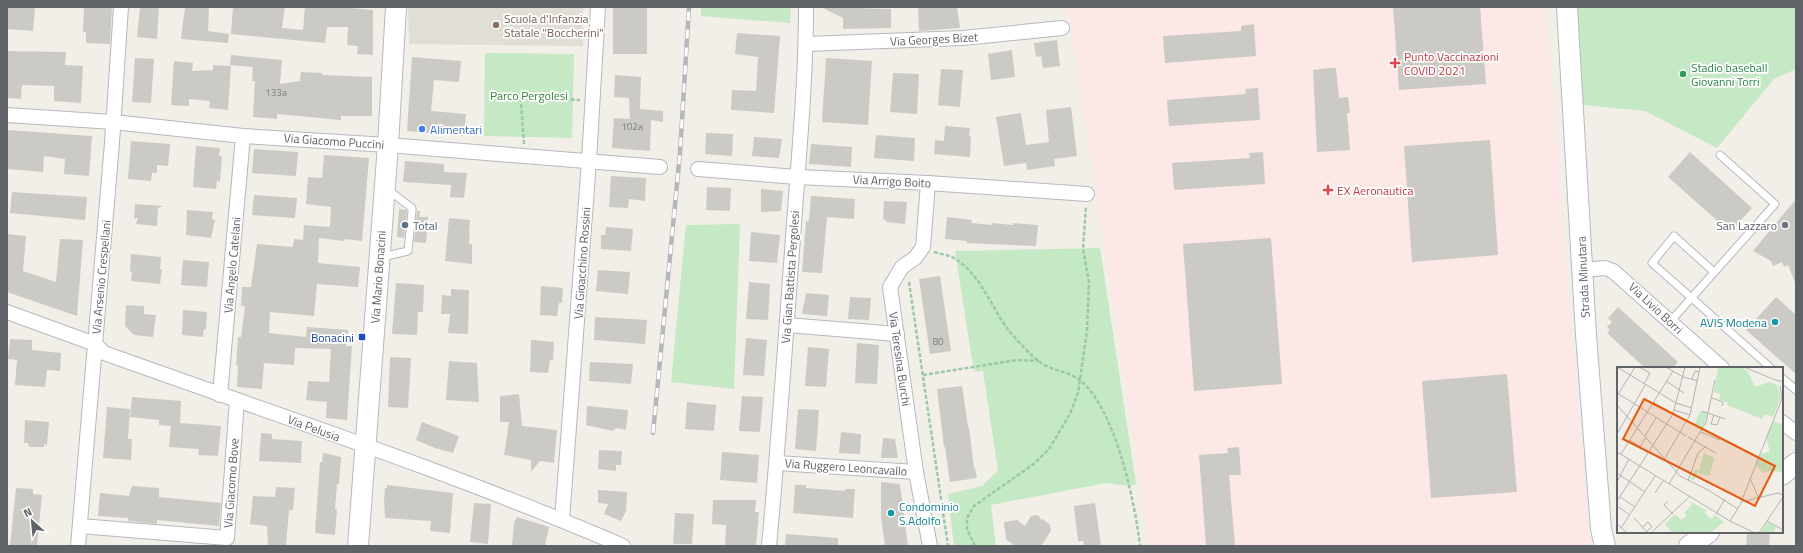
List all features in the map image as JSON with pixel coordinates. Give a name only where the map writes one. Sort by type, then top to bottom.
[{"type":"main road","name":"Via Mario Bonacini","points":[[358,546],[388,145],[396,7]]},
{"type":"main road","name":"Strada Minutara","points":[[1567,7],[1595,450],[1601,529],[1605,546]]},
{"type":"main road","points":[[1783,474],[1796,463]]},
{"type":"main road","points":[[1689,546],[1708,533]]},
{"type":"street","name":"Via Arsenio Crespellani","points":[[78,546],[121,7]]},
{"type":"street","name":"Via Gioacchino Rossini","points":[[562,520],[589,161],[598,7]]},
{"type":"street","name":"Via Gian Battista Pergolesi","points":[[769,546],[777,463],[787,325],[806,44],[806,7]]},
{"type":"street","name":"Via Georges Bizet","points":[[806,44],[963,38],[1062,28]]},
{"type":"street","name":"Via Giacomo Puccini","points":[[7,115],[113,122],[243,136],[388,145],[660,167]]},
{"type":"street","name":"Via Angelo Catelani","points":[[220,395],[243,136]]},
{"type":"street","name":"Via Arrigo Boito","points":[[698,169],[797,177],[928,183],[1086,194]]},
{"type":"street","name":"Via Teresina Burchi","points":[[928,183],[923,247],[915,258],[902,267],[890,287],[916,472],[930,546]]},
{"type":"street","name":"Via Livio Borri","points":[[1583,270],[1605,268],[1613,270],[1721,367]]},
{"type":"street","name":"Via Pelusia","points":[[7,312],[95,344],[104,353],[365,446],[562,520],[623,546]]},
{"type":"street","points":[[787,325],[897,334]]},
{"type":"street","name":"Via Giacomo Bove","points":[[80,526],[227,538],[236,400]]},
{"type":"street","points":[[1783,423],[1796,434]]},
{"type":"street","name":"Via Ruggero Leoncavallo","points":[[777,463],[916,472]]},
{"type":"lane","points":[[1670,322],[1775,204],[1720,154]]},
{"type":"lane","points":[[380,258],[408,250],[412,211],[412,208],[385,187]]},
{"type":"lane","points":[[1714,272],[1674,236],[1652,263],[1769,367]]},
{"type":"lane","points":[[1785,380],[1796,390]]},
{"type":"path","points":[[524,156],[522,97],[593,100]]},
{"type":"path","points":[[975,546],[967,529],[967,518],[974,506],[1034,462],[1049,449],[1070,414],[1081,381],[1087,331],[1089,282],[1083,249],[1086,220],[1086,194]]},
{"type":"path","points":[[929,250],[952,257],[965,267],[976,278],[1010,331],[1039,361],[1081,381],[1098,404],[1110,426],[1120,451],[1129,486],[1140,546]]},
{"type":"path","points":[[909,281],[948,546]]},
{"type":"path","points":[[923,375],[1017,360],[1039,361]]},
{"type":"shaded area","name":"Scuola d'Infanzia Statale \"Boccherini\"","points":[[408,7],[583,7],[583,46],[409,44]]},
{"type":"shaded area","name":"EX Aeronautica","points":[[1068,7],[1546,7],[1575,372],[1591,546],[1149,546]]},
{"type":"green space","points":[[701,7],[791,7],[790,23],[701,16]]},
{"type":"green space","name":"Stadio baseball Giovanni Torri","points":[[1575,7],[1796,7],[1796,69],[1774,79],[1717,148],[1645,111],[1583,105]]},
{"type":"green space","name":"Parco Pergolesi","points":[[485,53],[574,54],[572,138],[484,136]]},
{"type":"green space","points":[[740,224],[734,389],[671,382],[686,225]]},
{"type":"green space","points":[[1100,248],[1136,484],[1129,486],[1106,483],[991,505],[996,546],[954,546],[948,494],[982,486],[998,471],[983,371],[975,372],[972,360],[955,251]]},
{"type":"building","points":[[7,7],[35,7],[33,31],[7,29]]},
{"type":"building","points":[[84,7],[112,7],[110,44],[86,43],[86,32],[83,32]]},
{"type":"building","points":[[140,7],[159,7],[157,39],[137,37]]},
{"type":"building","points":[[185,7],[209,7],[208,31],[229,34],[228,43],[181,39]]},
{"type":"building","points":[[233,7],[285,7],[282,28],[303,30],[305,7],[339,7],[373,10],[373,55],[357,54],[358,46],[347,45],[348,27],[327,27],[325,43],[231,34]]},
{"type":"building","points":[[613,7],[647,7],[647,54],[613,54]]},
{"type":"building","points":[[821,7],[891,9],[891,28],[843,29],[843,18]]},
{"type":"building","points":[[918,7],[957,7],[960,28],[919,31]]},
{"type":"building","points":[[1393,7],[1480,7],[1486,84],[1399,90]]},
{"type":"building","points":[[1254,24],[1256,56],[1165,63],[1163,36],[1241,31],[1241,26]]},
{"type":"building","points":[[737,33],[780,36],[774,113],[731,110],[732,90],[756,91],[758,57],[735,54]]},
{"type":"building","points":[[1057,40],[1060,66],[1043,68],[1041,56],[1036,57],[1034,43]]},
{"type":"building","points":[[1012,50],[1015,77],[991,80],[988,54]]},
{"type":"building","points":[[7,51],[66,52],[65,65],[83,66],[81,103],[54,101],[54,86],[22,85],[21,99],[7,98]]},
{"type":"building","points":[[231,55],[282,60],[280,84],[300,81],[301,72],[322,73],[322,75],[372,77],[372,116],[341,116],[341,120],[277,114],[277,119],[253,117],[255,81],[252,81],[253,67],[230,65]]},
{"type":"building","points":[[412,57],[461,61],[459,82],[434,80],[431,111],[466,114],[464,136],[407,131]]},
{"type":"building","points":[[135,58],[154,59],[151,103],[132,102]]},
{"type":"building","points":[[826,58],[872,61],[868,125],[822,122]]},
{"type":"building","points":[[174,61],[193,63],[192,71],[213,70],[213,65],[231,66],[228,110],[209,108],[210,101],[189,99],[189,106],[171,105]]},
{"type":"building","points":[[1336,68],[1339,98],[1348,97],[1350,113],[1347,113],[1350,150],[1317,152],[1313,70]]},
{"type":"building","points":[[941,69],[963,70],[960,107],[938,105]]},
{"type":"building","points":[[893,73],[919,74],[917,114],[890,112]]},
{"type":"building","points":[[615,75],[641,77],[640,109],[663,111],[663,122],[651,120],[650,151],[612,148],[614,118],[630,119],[629,98],[614,97]]},
{"type":"building","points":[[1258,88],[1260,120],[1169,126],[1167,100],[1246,94],[1245,89]]},
{"type":"building","points":[[1071,107],[1077,156],[1054,159],[1055,166],[1027,170],[1026,163],[1004,166],[996,117],[1021,113],[1026,145],[1049,142],[1046,110]]},
{"type":"building","points":[[945,126],[970,128],[970,157],[934,154],[935,140],[944,141]]},
{"type":"building","points":[[7,130],[92,136],[89,176],[64,174],[65,159],[44,156],[43,172],[7,169]]},
{"type":"building","points":[[706,133],[733,134],[732,156],[705,154]]},
{"type":"building","points":[[876,135],[915,138],[914,161],[874,158]]},
{"type":"building","points":[[754,137],[782,139],[779,158],[752,156]]},
{"type":"building","points":[[1490,140],[1498,255],[1412,262],[1404,146]]},
{"type":"building","points":[[131,141],[170,144],[168,166],[157,165],[157,173],[152,173],[151,181],[128,179]]},
{"type":"building","points":[[811,144],[852,147],[851,167],[809,164]]},
{"type":"building","points":[[196,146],[220,148],[219,156],[222,156],[220,182],[217,181],[216,189],[193,187]]},
{"type":"building","points":[[254,149],[298,152],[296,176],[252,173]]},
{"type":"building","points":[[1263,152],[1265,184],[1174,190],[1172,163],[1250,158],[1249,153]]},
{"type":"building","points":[[1690,152],[1752,208],[1730,232],[1668,177]]},
{"type":"building","points":[[324,155],[369,158],[362,241],[345,239],[344,241],[319,238],[318,263],[360,267],[358,287],[317,284],[314,316],[270,312],[269,333],[306,337],[307,327],[348,330],[346,346],[352,346],[347,420],[326,418],[327,402],[306,400],[308,381],[329,382],[331,349],[295,348],[294,365],[264,363],[262,389],[237,387],[238,365],[236,365],[238,337],[241,337],[245,306],[241,306],[242,287],[251,287],[257,244],[293,247],[294,239],[303,240],[304,225],[330,227],[331,207],[306,204],[308,177],[322,178]]},
{"type":"building","points":[[405,161],[444,164],[444,172],[467,173],[464,198],[450,197],[451,185],[403,182]]},
{"type":"building","points":[[611,176],[646,178],[645,201],[629,199],[628,208],[609,207]]},
{"type":"building","points":[[707,187],[731,188],[730,211],[706,210]]},
{"type":"building","points":[[761,189],[783,191],[781,211],[761,212]]},
{"type":"building","points":[[12,192],[87,197],[85,220],[10,213]]},
{"type":"building","points":[[254,195],[297,198],[295,218],[252,215]]},
{"type":"building","points":[[811,196],[855,199],[854,219],[827,217],[822,273],[802,272],[806,221],[809,221]]},
{"type":"building","name":"San Lazzaro","points":[[1796,199],[1796,285],[1788,265],[1784,267],[1782,262],[1773,266],[1771,261],[1753,251]]},
{"type":"building","points":[[884,201],[907,202],[905,224],[886,222],[886,220],[883,219]]},
{"type":"building","points":[[135,204],[164,206],[158,208],[157,226],[136,224],[138,217],[134,219]]},
{"type":"building","points":[[399,209],[407,210],[404,238],[397,237]]},
{"type":"building","points":[[187,210],[213,212],[212,219],[215,220],[211,238],[186,235]]},
{"type":"building","points":[[417,211],[420,211],[419,217],[428,217],[426,243],[414,242]]},
{"type":"building","points":[[947,217],[972,220],[971,223],[992,225],[992,223],[1013,225],[1013,223],[1038,225],[1036,246],[966,243],[967,241],[945,239]]},
{"type":"building","points":[[449,218],[470,220],[469,244],[472,244],[472,264],[445,261]]},
{"type":"building","points":[[606,227],[633,229],[631,251],[601,249],[601,235],[605,235]]},
{"type":"building","points":[[751,232],[780,235],[777,263],[749,261]]},
{"type":"building","points":[[7,234],[26,236],[23,271],[56,282],[60,239],[83,240],[77,316],[7,292]]},
{"type":"building","points":[[1271,238],[1282,384],[1194,391],[1183,244]]},
{"type":"building","points":[[131,254],[161,257],[160,269],[162,269],[160,284],[131,281]]},
{"type":"building","points":[[183,260],[209,262],[207,287],[181,285]]},
{"type":"building","points":[[598,270],[630,272],[628,294],[596,291]]},
{"type":"building","points":[[940,276],[951,351],[930,354],[919,279]]},
{"type":"building","points":[[749,282],[770,284],[768,320],[746,319]]},
{"type":"building","points":[[396,283],[424,285],[423,312],[418,312],[417,335],[392,334]]},
{"type":"building","points":[[541,286],[563,288],[562,303],[559,303],[557,316],[540,315]]},
{"type":"building","points":[[451,289],[469,290],[468,334],[448,333],[450,314],[441,314],[442,295],[451,296]]},
{"type":"building","points":[[806,293],[829,295],[827,316],[802,314]]},
{"type":"building","points":[[850,297],[871,298],[869,320],[848,319]]},
{"type":"building","name":"AVIS Modena","points":[[1776,297],[1796,315],[1796,374],[1746,330]]},
{"type":"building","points":[[126,305],[144,306],[144,314],[156,315],[153,337],[134,335],[125,326]]},
{"type":"building","points":[[1618,307],[1678,362],[1673,367],[1644,367],[1607,333],[1610,330],[1607,327],[1612,322],[1608,318]]},
{"type":"building","points":[[183,310],[207,312],[206,329],[204,329],[203,337],[182,335]]},
{"type":"building","points":[[595,317],[647,320],[645,344],[594,340]]},
{"type":"building","points":[[746,338],[767,340],[764,376],[743,375]]},
{"type":"building","points":[[10,339],[32,340],[32,350],[61,353],[60,371],[47,370],[45,387],[15,385],[17,360],[8,359]]},
{"type":"building","points":[[531,340],[554,342],[553,360],[550,360],[548,373],[530,372]]},
{"type":"building","points":[[857,343],[879,345],[877,384],[855,383]]},
{"type":"building","points":[[808,347],[829,349],[826,387],[805,386]]},
{"type":"building","points":[[390,357],[411,358],[408,408],[388,407]]},
{"type":"building","points":[[449,361],[477,363],[479,402],[446,400]]},
{"type":"building","points":[[590,362],[633,364],[631,384],[589,381]]},
{"type":"building","points":[[1507,374],[1517,492],[1431,498],[1422,381]]},
{"type":"building","points":[[962,386],[974,468],[977,478],[950,482],[937,389]]},
{"type":"building","points":[[519,394],[522,426],[557,430],[554,463],[540,461],[531,472],[531,460],[504,455],[509,422],[500,422],[500,396]]},
{"type":"building","points":[[742,396],[763,397],[760,432],[739,431]]},
{"type":"building","points":[[132,397],[181,401],[180,423],[221,426],[218,456],[198,455],[199,449],[169,447],[171,426],[159,425],[159,420],[130,417]]},
{"type":"building","points":[[687,402],[716,405],[714,431],[685,429]]},
{"type":"building","points":[[587,406],[628,410],[626,430],[616,428],[613,431],[586,425]]},
{"type":"building","points":[[107,407],[130,409],[128,439],[132,439],[131,460],[103,458]]},
{"type":"building","points":[[798,409],[819,410],[816,451],[795,449]]},
{"type":"building","points":[[25,420],[49,422],[47,445],[44,444],[44,447],[29,447],[28,443],[24,443]]},
{"type":"building","points":[[422,422],[459,436],[453,453],[435,448],[416,440]]},
{"type":"building","points":[[841,432],[861,434],[860,454],[839,453]]},
{"type":"building","points":[[261,433],[272,434],[272,439],[302,441],[301,463],[259,461]]},
{"type":"building","points":[[883,438],[895,439],[898,458],[881,458]]},
{"type":"building","points":[[1239,447],[1241,475],[1229,475],[1235,546],[1206,546],[1199,455],[1228,453],[1227,448]]},
{"type":"building","points":[[599,450],[622,451],[621,465],[616,465],[616,471],[598,469]]},
{"type":"building","points":[[722,452],[759,455],[757,483],[720,480]]},
{"type":"building","points":[[323,453],[341,457],[335,509],[337,509],[335,535],[315,533],[320,462],[322,462]]},
{"type":"building","name":"Condominio S.Adolfo","points":[[881,482],[900,484],[908,546],[885,546],[881,516]]},
{"type":"building","points":[[387,485],[453,493],[450,533],[430,531],[431,521],[385,518],[384,502],[385,488],[387,488]]},
{"type":"building","points":[[795,485],[806,485],[806,488],[845,491],[845,489],[855,489],[853,518],[793,513]]},
{"type":"building","points":[[132,486],[159,488],[159,497],[221,503],[219,526],[157,520],[157,524],[128,521],[128,518],[98,516],[100,493],[129,496]]},
{"type":"building","points":[[276,487],[295,488],[293,510],[289,510],[286,546],[268,546],[267,526],[250,524],[253,496],[275,497]]},
{"type":"building","points":[[16,488],[33,489],[33,494],[42,495],[37,546],[10,546]]},
{"type":"building","points":[[598,490],[627,492],[626,511],[621,521],[604,514],[608,504],[598,503]]},
{"type":"building","points":[[713,500],[756,500],[755,512],[759,512],[756,546],[725,546],[726,525],[712,524]]},
{"type":"building","points":[[474,503],[491,504],[488,544],[470,542]]},
{"type":"building","points":[[1095,503],[1101,546],[1084,546],[1083,541],[1078,541],[1074,506]]},
{"type":"building","points":[[675,513],[694,514],[692,544],[673,544]]},
{"type":"building","points":[[1037,515],[1050,525],[1051,531],[1041,546],[1015,546],[1006,539],[1004,522],[1017,520],[1025,526],[1031,516]]},
{"type":"building","points":[[517,517],[549,527],[545,546],[512,546],[514,523]]},
{"type":"building","points":[[1747,533],[1770,533],[1769,546],[1746,546]]},
{"type":"building","points":[[786,534],[838,538],[838,546],[785,546]]},
{"type":"railway","points":[[653,433],[680,153],[689,7]]},
{"type":"place","name":"Scuola d'Infanzia Statale \"Boccherini\"","points":[[496,25]]},
{"type":"place","name":"Punto Vaccinazioni COVID 2021","points":[[1395,63]]},
{"type":"place","name":"Stadio baseball Giovanni Torri","points":[[1683,74]]},
{"type":"place","name":"Alimentari","points":[[422,129]]},
{"type":"place","name":"EX Aeronautica","points":[[1328,190]]},
{"type":"place","name":"Total","points":[[405,225]]},
{"type":"place","name":"San Lazzaro","points":[[1785,225]]},
{"type":"place","name":"AVIS Modena","points":[[1775,322]]},
{"type":"place","name":"Bonacini","points":[[362,337]]},
{"type":"place","name":"Condominio S.Adolfo","points":[[891,513]]}]
